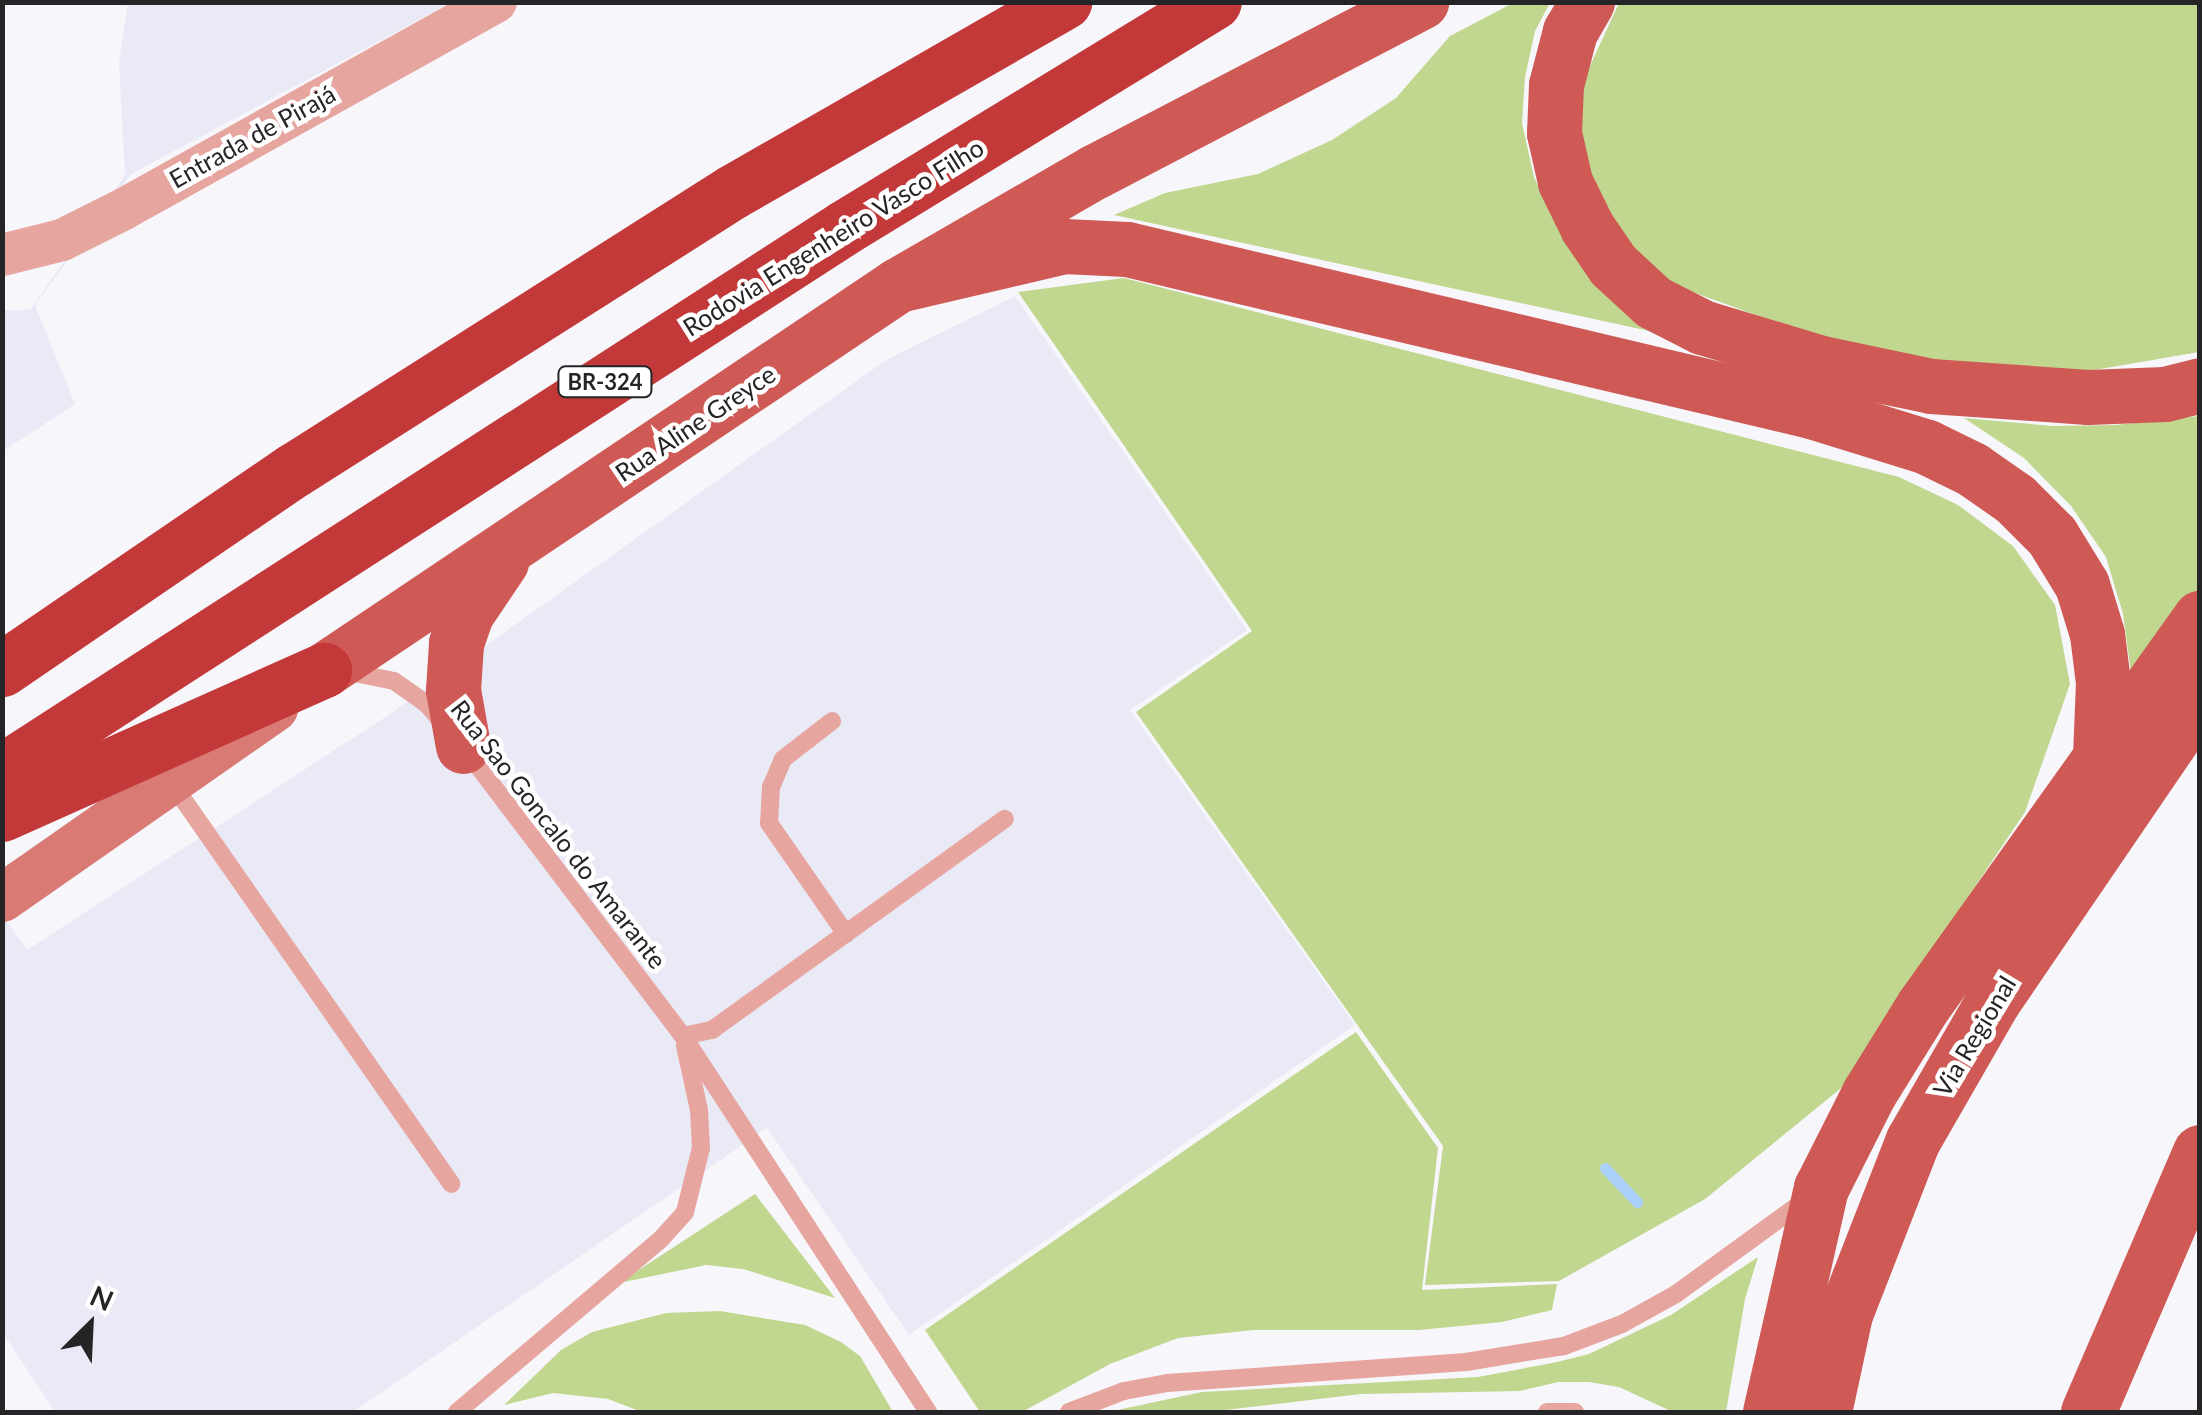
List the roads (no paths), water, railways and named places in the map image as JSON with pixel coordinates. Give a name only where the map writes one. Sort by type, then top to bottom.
[{"type":"highway","points":[[2,670],[198,535],[732,192],[1064,2]]},
{"type":"highway","name":"Rodovia Engenheiro Vasco Filho","points":[[2,771],[845,227],[1214,2]]},
{"type":"highway","points":[[2,638],[198,535]]},
{"type":"highway","points":[[2,814],[324,670]]},
{"type":"main road","name":"Rua Aline Greyce","points":[[2,898],[324,670],[898,286],[1094,172],[1420,2]]},
{"type":"main road","points":[[1587,2],[1570,31],[1561,67],[1554,133],[1566,182],[1587,227],[1613,265],[1654,302],[1702,327],[1804,358],[1931,386],[2088,397],[2165,394],[2200,385]]},
{"type":"main road","points":[[898,286],[1064,246],[1128,250],[1810,411],[1928,447],[1972,469],[2015,499],[2052,536],[2082,585],[2096,634],[2102,682],[2100,758]]},
{"type":"main road","points":[[463,746],[453,690],[456,643],[486,580],[518,543]]},
{"type":"main road","points":[[1770,1412],[1796,1281],[1820,1188],[1869,1094],[1923,1006],[2200,618]]},
{"type":"main road","name":"Via Regional","points":[[1824,1412],[1845,1314],[1913,1140],[1993,1001],[2200,696]]},
{"type":"main road","points":[[2088,1412],[2200,1152]]},
{"type":"street","name":"Entrada de Pirajá","points":[[2,255],[62,240],[122,210],[496,2]]},
{"type":"lane","name":"Rua Sao Goncalo do Amarante","points":[[324,670],[370,673],[394,681],[426,702],[463,746],[683,1036],[928,1412]]},
{"type":"lane","points":[[832,721],[783,759],[771,787],[770,823],[846,934]]},
{"type":"lane","points":[[170,782],[450,1184]]},
{"type":"lane","points":[[457,1412],[661,1239],[684,1212],[701,1148],[699,1110],[683,1036],[712,1030],[1005,819]]},
{"type":"lane","points":[[1069,1412],[1124,1391],[1167,1383],[1466,1362],[1564,1346],[1622,1324],[1676,1294],[1820,1188]]},
{"type":"lane","points":[[1546,1412],[1576,1412]]},
{"type":"waterway","points":[[1605,1168],[1637,1202]]}]
